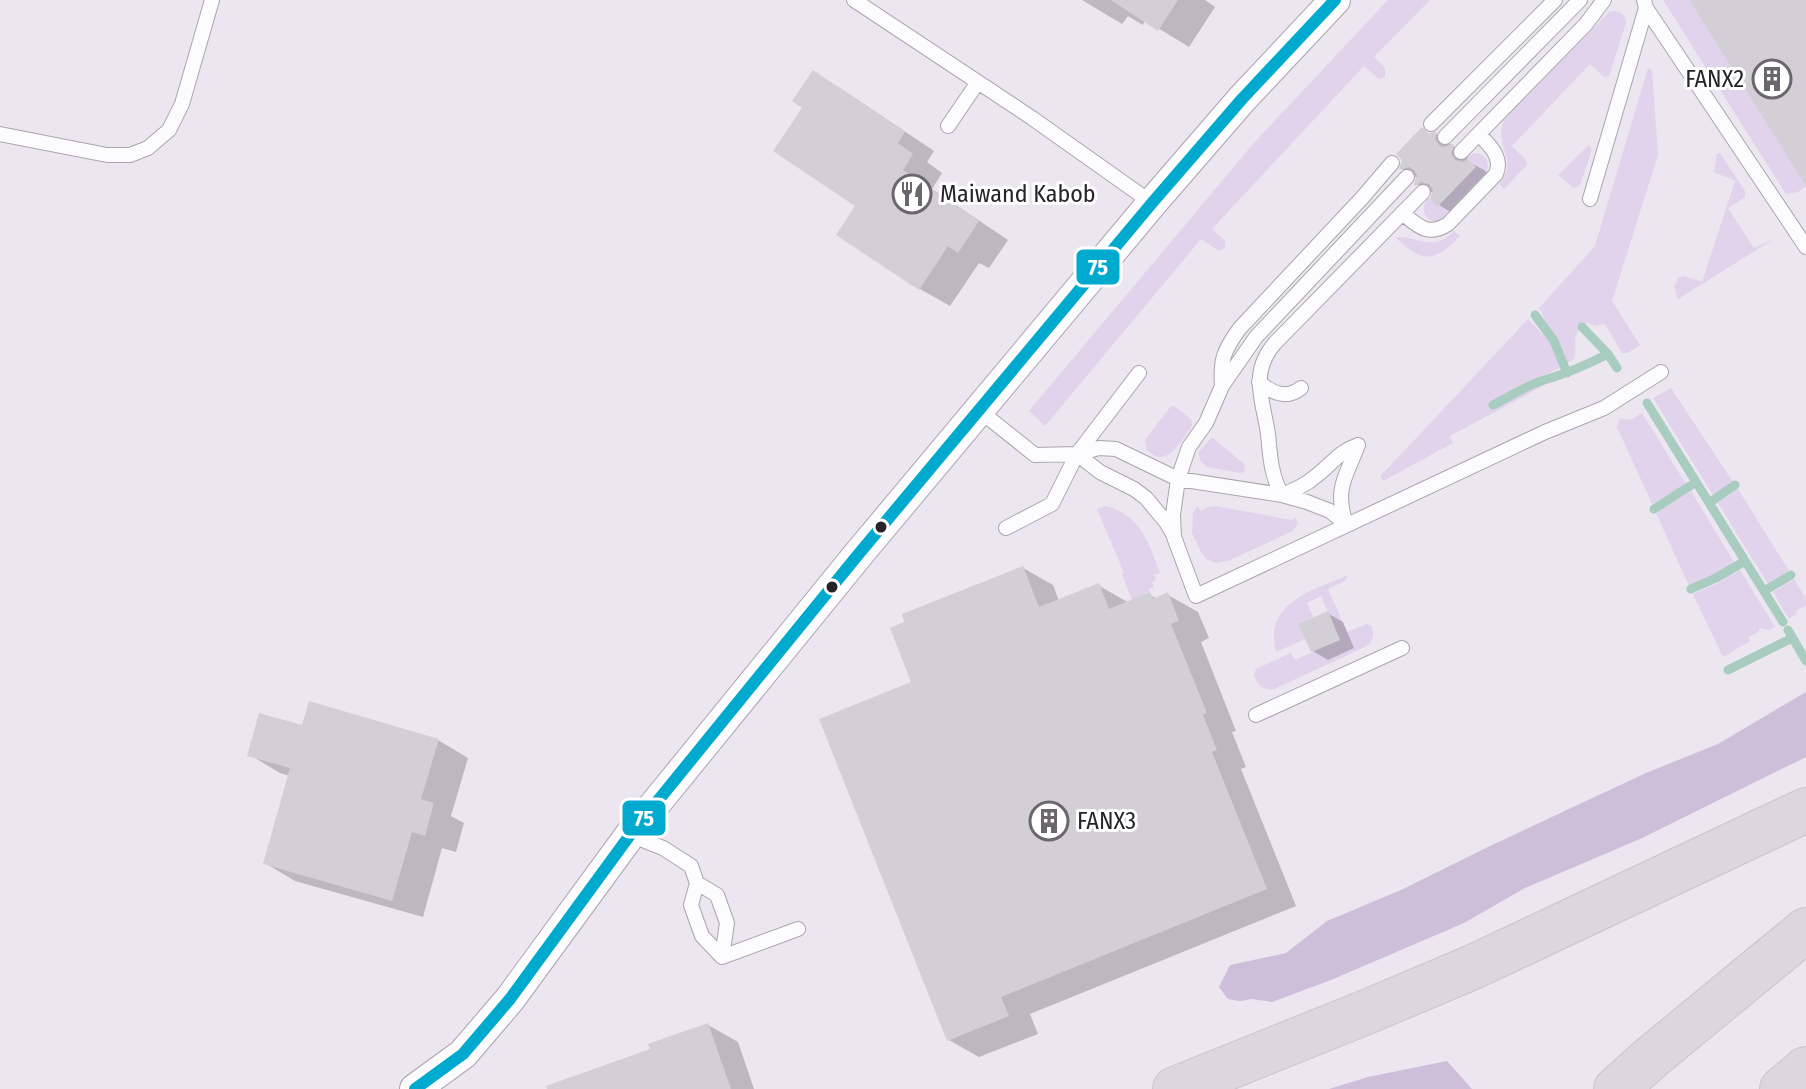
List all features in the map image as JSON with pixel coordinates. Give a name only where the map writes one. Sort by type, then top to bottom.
[{"type":"highway","points":[[1175,1089],[1473,967],[1806,810]]},
{"type":"highway","points":[[1616,1089],[1806,930]]},
{"type":"highway","points":[[1782,1089],[1806,1069]]},
{"type":"street","points":[[415,1089],[463,1054],[517,991],[630,835],[847,569],[1152,203],[1250,90],[1335,0]]},
{"type":"lane","points":[[0,134],[107,155],[130,155],[148,148],[169,130],[182,104],[212,0]]},
{"type":"lane","points":[[854,0],[1032,118],[1152,203]]},
{"type":"lane","points":[[1431,124],[1555,0]]},
{"type":"lane","points":[[1445,137],[1580,0]]},
{"type":"lane","points":[[1461,152],[1586,24],[1604,0]]},
{"type":"lane","points":[[1590,199],[1645,4]]},
{"type":"lane","points":[[1645,4],[1806,247]]},
{"type":"lane","points":[[948,126],[978,82]]},
{"type":"lane","points":[[1402,213],[1420,227],[1432,231],[1448,224],[1499,168],[1495,153],[1479,134]]},
{"type":"lane","points":[[1222,386],[1223,356],[1240,328],[1392,163]]},
{"type":"lane","points":[[1174,537],[1173,515],[1184,460],[1206,423],[1222,386],[1256,337],[1407,177]]},
{"type":"lane","points":[[1282,495],[1273,472],[1260,399],[1262,365],[1270,350],[1423,192]]},
{"type":"lane","points":[[1792,226],[1806,217]]},
{"type":"lane","points":[[1077,454],[1100,472],[1146,498],[1174,537],[1196,596],[1545,432],[1604,408],[1661,372]]},
{"type":"lane","points":[[1006,528],[1052,504],[1077,454],[1139,373]]},
{"type":"lane","points":[[1259,382],[1269,390],[1287,395],[1301,388]]},
{"type":"lane","points":[[980,411],[1035,455],[1116,449],[1178,479],[1310,502],[1330,511],[1346,524]]},
{"type":"lane","points":[[1282,495],[1301,487],[1340,453],[1358,445],[1342,482],[1341,508],[1346,524]]},
{"type":"lane","points":[[1256,715],[1402,648]]},
{"type":"lane","points":[[630,835],[663,848],[691,866],[697,883],[691,905],[702,936],[722,957]]},
{"type":"lane","points":[[697,883],[717,895],[727,923],[722,957]]},
{"type":"lane","points":[[722,957],[798,929]]},
{"type":"shaded area","points":[[1388,0],[1430,0],[1374,57],[1385,68],[1385,77],[1379,79],[1364,66],[1212,229],[1225,241],[1225,248],[1219,251],[1201,239],[1045,426],[1029,411],[1253,144]]},
{"type":"shaded area","points":[[1663,0],[1689,0],[1793,165],[1806,158],[1806,186],[1798,192],[1786,194]]},
{"type":"shaded area","points":[[1609,12],[1623,15],[1626,23],[1609,76],[1604,77],[1590,64],[1512,146],[1527,165],[1504,189],[1499,184],[1507,168],[1501,129],[1504,120]]},
{"type":"shaded area","points":[[1648,68],[1652,70],[1658,155],[1612,301],[1640,345],[1628,353],[1622,353],[1605,324],[1595,326],[1587,323],[1576,336],[1574,359],[1567,363],[1539,308],[1595,246]]},
{"type":"shaded area","points":[[1589,145],[1592,150],[1580,185],[1573,188],[1558,175]]},
{"type":"shaded area","points":[[1473,153],[1485,158],[1487,171],[1442,218],[1437,222],[1431,221],[1424,210],[1428,198],[1438,207],[1475,167],[1467,158]]},
{"type":"shaded area","points":[[1720,153],[1745,191],[1745,197],[1728,208],[1754,248],[1774,239],[1678,299],[1674,287],[1679,277],[1702,282],[1735,181],[1714,172],[1717,154]]},
{"type":"shaded area","points":[[1454,231],[1460,236],[1451,245],[1428,256],[1413,251],[1395,237],[1433,242],[1446,238]]},
{"type":"shaded area","points":[[1528,319],[1552,344],[1561,367],[1491,402],[1494,408],[1543,383],[1545,385],[1450,436],[1453,443],[1383,481],[1380,476]]},
{"type":"shaded area","points":[[1671,388],[1733,482],[1713,495],[1653,398]]},
{"type":"shaded area","points":[[1171,406],[1191,419],[1192,426],[1173,451],[1161,457],[1147,450],[1145,440]]},
{"type":"shaded area","points":[[1642,413],[1686,484],[1652,504],[1617,427],[1620,418],[1630,420]]},
{"type":"shaded area","points":[[1212,437],[1244,464],[1244,472],[1207,467],[1201,462],[1198,453]]},
{"type":"shaded area","points":[[1738,489],[1789,571],[1768,584],[1718,503]]},
{"type":"shaded area","points":[[1691,491],[1734,562],[1689,586],[1656,513]]},
{"type":"shaded area","points":[[1106,506],[1118,510],[1135,523],[1147,541],[1160,573],[1154,575],[1156,580],[1152,582],[1154,587],[1149,589],[1150,592],[1132,600],[1097,509]]},
{"type":"shaded area","points":[[1197,506],[1201,511],[1215,506],[1292,520],[1295,517],[1298,523],[1293,531],[1228,561],[1216,563],[1202,554],[1192,533],[1193,513]]},
{"type":"shaded area","points":[[1740,570],[1775,627],[1769,630],[1760,628],[1749,637],[1750,641],[1723,657],[1693,594]]},
{"type":"shaded area","points":[[1348,575],[1345,581],[1328,589],[1347,632],[1367,624],[1371,626],[1373,635],[1369,644],[1274,689],[1261,686],[1254,675],[1256,669],[1291,653],[1295,660],[1340,640],[1321,596],[1307,603],[1313,617],[1299,624],[1305,639],[1276,652],[1274,635],[1277,621],[1294,601]]},
{"type":"shaded area","points":[[1794,579],[1806,599],[1806,605],[1789,619],[1773,592]]},
{"type":"shaded area","points":[[1806,692],[1806,757],[1640,839],[1525,888],[1464,923],[1331,980],[1272,1002],[1228,999],[1219,987],[1230,965],[1286,953],[1327,921],[1401,890],[1646,773],[1718,744]]},
{"type":"shaded area","points":[[1447,1061],[1472,1089],[1329,1089],[1368,1077]]},
{"type":"building","points":[[1111,0],[1178,0],[1158,31]]},
{"type":"building","name":"FANX2","points":[[1689,0],[1806,0],[1806,186]]},
{"type":"building","points":[[813,70],[905,132],[898,143],[913,154],[903,170],[979,221],[958,253],[948,246],[919,290],[836,235],[855,206],[773,151],[802,108],[792,101]]},
{"type":"building","points":[[1422,127],[1428,133],[1437,132],[1435,139],[1439,145],[1454,145],[1451,154],[1455,160],[1463,162],[1468,159],[1476,167],[1437,207],[1430,199],[1433,190],[1429,184],[1421,182],[1415,186],[1417,175],[1409,167],[1399,170],[1402,160],[1396,154]]},
{"type":"building","name":"FANX3","points":[[1023,566],[1039,607],[1099,583],[1109,609],[1150,592],[1153,599],[1168,592],[1179,621],[1171,624],[1207,713],[1203,715],[1217,750],[1212,752],[1267,889],[1001,997],[1009,1016],[947,1041],[819,719],[911,682],[890,628],[904,622],[902,614]]},
{"type":"building","points":[[1328,611],[1340,640],[1311,652],[1298,624]]},
{"type":"building","points":[[309,701],[439,739],[421,799],[434,803],[425,836],[412,832],[392,901],[263,864],[290,768],[247,756],[259,713],[302,725]]},
{"type":"building","points":[[708,1023],[731,1089],[547,1089],[546,1086],[650,1049],[648,1044]]},
{"type":"waterway","points":[[1535,315],[1554,341],[1567,373]]},
{"type":"waterway","points":[[1582,327],[1617,368]]},
{"type":"waterway","points":[[1493,405],[1531,385],[1608,354]]},
{"type":"waterway","points":[[1647,403],[1783,622]]},
{"type":"waterway","points":[[1654,509],[1696,482]]},
{"type":"waterway","points":[[1709,503],[1735,485]]},
{"type":"waterway","points":[[1691,589],[1745,561]]},
{"type":"waterway","points":[[1764,591],[1791,575]]},
{"type":"waterway","points":[[1788,630],[1806,661]]},
{"type":"waterway","points":[[1728,670],[1792,638]]},
{"type":"transit line","name":"75","points":[[415,1089],[463,1054],[510,999],[630,835],[857,556],[1152,203],[1242,99],[1335,0]]},
{"type":"place","name":"FANX2","points":[[1772,79]]},
{"type":"place","name":"Maiwand Kabob","points":[[912,194]]},
{"type":"place","name":"FANX3","points":[[1049,821]]}]
